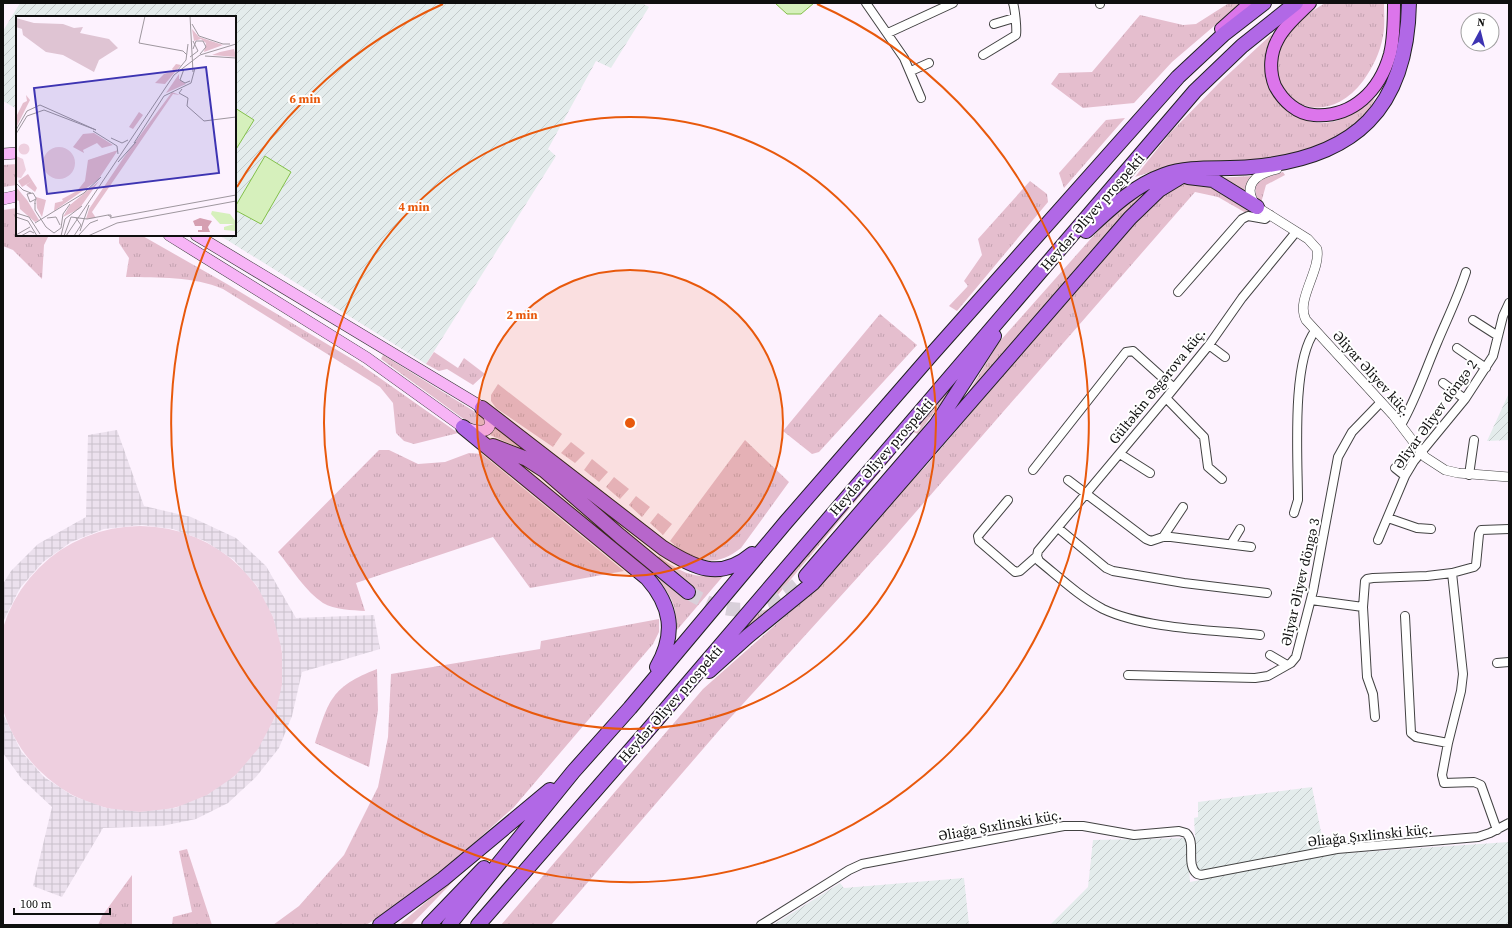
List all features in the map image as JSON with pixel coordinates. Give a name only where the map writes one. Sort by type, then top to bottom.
[{"type":"highway","name":"Heydər Əliyev prospekti","points":[[572,772],[630,708],[786,522],[932,354],[1178,77],[1224,34],[1264,3]]},
{"type":"highway","name":"Heydər Əliyev prospekti","points":[[478,925],[648,730],[1196,91],[1242,46],[1296,3]]},
{"type":"highway","points":[[806,576],[936,425],[1002,324],[1037,275],[1131,191],[1151,180],[1165,174],[1204,169],[1249,168],[1280,164],[1314,155],[1343,141],[1365,124],[1376,112],[1383,104],[1395,82],[1406,47],[1409,3]]},
{"type":"highway","points":[[648,730],[721,659],[813,583],[1130,218],[1159,190],[1176,179],[1204,169]]},
{"type":"highway","points":[[1176,179],[1194,177],[1213,180],[1257,207]]},
{"type":"highway","points":[[482,408],[663,548],[693,566],[713,570],[737,565],[753,554],[786,522]]},
{"type":"highway","points":[[463,427],[647,578],[658,590],[665,604],[670,625],[665,651],[655,671],[630,708]]},
{"type":"highway","points":[[485,444],[519,455],[534,463],[688,592]]},
{"type":"highway","points":[[430,925],[446,919],[572,772]]},
{"type":"highway","points":[[380,925],[443,879],[572,772]]},
{"type":"main road","points":[[1178,77],[1221,30],[1250,3]]},
{"type":"main road","points":[[1310,3],[1278,38],[1272,54],[1271,73],[1278,91],[1290,105],[1299,111],[1310,115],[1323,116],[1335,115],[1352,107],[1368,94],[1379,81],[1390,54],[1393,37],[1394,3]]},
{"type":"main road","points":[[3,154],[16,154]]},
{"type":"main road","points":[[3,199],[16,196]]},
{"type":"main road","points":[[171,236],[367,358],[463,427],[478,432],[487,430],[490,420],[482,408],[198,236]]},
{"type":"street","points":[[866,3],[888,34],[911,71],[922,98]]},
{"type":"street","points":[[888,34],[953,3]]},
{"type":"street","points":[[983,55],[1016,35],[1014,18],[1015,9],[1013,3]]},
{"type":"street","points":[[994,24],[1014,18]]},
{"type":"street","points":[[911,71],[929,63]]},
{"type":"street","points":[[1257,207],[1252,199],[1251,192],[1252,183],[1257,175],[1314,159],[1330,151],[1343,141]]},
{"type":"street","name":"Əliyar Əliyev küç.","points":[[1257,207],[1313,243],[1318,252],[1302,312],[1306,320],[1381,402],[1421,453],[1435,464],[1446,470],[1469,475],[1509,477]]},
{"type":"street","points":[[1178,292],[1242,219],[1248,216],[1265,219],[1270,215]]},
{"type":"street","name":"Gültəkin Əsgərova küç.","points":[[1008,500],[978,536],[979,541],[1015,572],[1020,571],[1037,556],[1038,552],[1209,345],[1242,298],[1296,232]]},
{"type":"street","points":[[1400,425],[1416,398],[1443,328],[1458,297],[1466,272]]},
{"type":"street","name":"Əliyar Əliyev döngə 2","points":[[1378,540],[1405,476],[1421,453],[1465,399],[1496,351],[1498,336],[1509,303]]},
{"type":"street","points":[[1473,320],[1498,336]]},
{"type":"street","points":[[1294,513],[1298,500],[1300,389],[1307,347],[1315,331]]},
{"type":"street","points":[[1209,345],[1225,357]]},
{"type":"street","points":[[1457,348],[1486,368]]},
{"type":"street","points":[[1033,470],[1126,352],[1132,351],[1174,388]]},
{"type":"street","points":[[1443,383],[1465,399]]},
{"type":"street","points":[[1166,398],[1201,432],[1205,444],[1208,467],[1222,479]]},
{"type":"street","name":"Əliyar Əliyev döngə 3","points":[[1128,675],[1255,678],[1268,676],[1288,665],[1296,657],[1311,600],[1338,457],[1352,432],[1381,402]]},
{"type":"street","points":[[1469,475],[1474,440]]},
{"type":"street","points":[[1120,454],[1150,473]]},
{"type":"street","points":[[1395,468],[1405,476]]},
{"type":"street","points":[[1068,480],[1146,539],[1156,541],[1163,537],[1184,507]]},
{"type":"street","points":[[1388,518],[1417,528],[1431,529]]},
{"type":"street","points":[[1058,528],[1106,568],[1113,571],[1184,583],[1268,593]]},
{"type":"street","points":[[1231,544],[1240,529]]},
{"type":"street","points":[[1375,717],[1373,694],[1367,677],[1362,607],[1364,586],[1367,579],[1427,576],[1474,567],[1476,565],[1479,534],[1481,530],[1509,529]]},
{"type":"street","points":[[1163,537],[1251,547]]},
{"type":"street","points":[[1037,556],[1039,561],[1084,597],[1104,609],[1128,619],[1260,635]]},
{"type":"street","points":[[1452,572],[1463,674],[1462,691],[1448,743],[1442,775],[1444,783],[1478,783],[1482,788],[1497,830]]},
{"type":"street","points":[[1311,600],[1362,607]]},
{"type":"street","points":[[1405,616],[1411,733],[1416,737],[1448,743]]},
{"type":"street","points":[[1270,655],[1288,665]]},
{"type":"street","points":[[1497,664],[1509,662]]},
{"type":"street","name":"Əliağa Şıxlinski küç.","points":[[761,925],[849,870],[862,864],[1064,826],[1083,826],[1134,835],[1179,831],[1186,832],[1191,841],[1192,868],[1197,874],[1201,875],[1334,849],[1478,837],[1497,830],[1509,823]]},
{"type":"shaded area","points":[[20,3],[642,3],[649,7],[611,68],[596,61],[548,149],[556,156],[426,364],[221,236],[236,236],[236,16],[16,16],[16,108],[3,101],[3,31]]},
{"type":"shaded area","points":[[775,3],[814,3],[801,14],[787,14]]},
{"type":"shaded area","points":[[236,109],[254,120],[236,149]]},
{"type":"shaded area","points":[[265,156],[291,172],[261,224],[236,211],[236,205]]},
{"type":"shaded area","points":[[1509,393],[1509,440],[1487,441]]},
{"type":"shaded area","points":[[117,430],[144,506],[191,517],[236,538],[266,566],[296,618],[374,615],[380,649],[302,672],[292,716],[279,748],[256,777],[228,803],[196,819],[162,826],[103,828],[62,897],[33,886],[52,807],[21,778],[3,753],[3,714],[21,751],[44,777],[73,796],[106,808],[140,812],[175,808],[207,795],[235,776],[258,749],[274,719],[282,685],[282,650],[273,617],[257,586],[234,560],[205,541],[173,529],[142,525],[104,529],[71,542],[43,562],[20,588],[3,622],[3,584],[11,571],[38,544],[86,517],[88,435]]},
{"type":"shaded area","points":[[126,527],[154,527],[181,532],[207,543],[231,559],[250,578],[266,602],[277,628],[282,655],[282,683],[277,710],[266,736],[250,760],[231,779],[207,795],[181,806],[154,811],[126,811],[99,806],[73,795],[49,779],[30,760],[14,736],[3,710],[-1,690],[-1,648],[3,628],[14,602],[30,578],[49,559],[73,543],[99,532]]},
{"type":"shaded area","points":[[1312,787],[1324,847],[1200,871],[1197,869],[1194,818],[1198,817],[1198,802]]},
{"type":"shaded area","points":[[1187,838],[1190,882],[1332,854],[1509,842],[1509,925],[1050,925],[1088,887],[1093,840]]},
{"type":"shaded area","points":[[964,878],[969,925],[773,925],[840,883],[844,888]]},
{"type":"green space","points":[[1229,3],[1241,3],[1172,62],[1134,103],[1083,108],[1051,84],[1059,73],[1092,72],[1140,15],[1183,25],[1196,24]]},
{"type":"green space","points":[[1325,3],[1384,3],[1384,28],[1378,54],[1363,81],[1342,101],[1320,107],[1300,104],[1285,92],[1277,73],[1279,51],[1294,27]]},
{"type":"green space","points":[[1272,34],[1266,66],[1268,82],[1273,94],[1289,112],[1312,122],[1324,123],[1347,117],[1375,98],[1368,113],[1337,137],[1308,150],[1277,159],[1193,162],[1163,168],[1135,177],[1170,133],[1221,81]]},
{"type":"green space","points":[[1125,118],[1064,188],[1059,173],[1106,120]]},
{"type":"green space","points":[[16,164],[16,185],[3,187],[3,165]]},
{"type":"green space","points":[[1283,172],[1285,175],[1266,185],[1261,203],[1256,196],[1255,184],[1259,179]]},
{"type":"green space","points":[[1252,176],[1248,182],[1246,192],[1216,178]]},
{"type":"green space","points":[[1030,181],[1047,194],[1048,202],[957,311],[949,306],[968,286],[964,281],[982,255],[978,239]]},
{"type":"green space","points":[[1189,183],[1216,189],[1257,211],[1246,213],[1218,197],[1195,192],[887,545],[722,727],[551,925],[501,925],[703,689],[818,587],[883,511],[926,466],[1149,205],[1174,187]]},
{"type":"green space","points":[[1150,191],[965,398],[999,342],[1111,216],[1134,199]]},
{"type":"green space","points":[[16,208],[16,236],[48,236],[44,245],[42,279],[13,250],[3,246],[3,210]]},
{"type":"green space","points":[[119,236],[143,236],[227,284],[357,362],[458,433],[414,444],[404,441],[396,433],[393,403],[380,387],[223,289],[188,280],[126,277],[129,258],[119,243]]},
{"type":"green space","points":[[880,314],[917,345],[819,452],[812,454],[783,431]]},
{"type":"green space","points":[[434,352],[458,368],[464,358],[485,374],[473,385],[447,369],[439,371],[426,364]]},
{"type":"green space","points":[[383,355],[485,418],[486,425],[476,428],[381,359]]},
{"type":"green space","points":[[967,360],[947,395],[918,434],[913,432],[777,596],[763,602]]},
{"type":"green space","points":[[498,384],[562,434],[553,447],[496,408],[491,401],[491,395]]},
{"type":"green space","points":[[497,424],[541,457],[490,435],[494,431]]},
{"type":"green space","points":[[745,440],[789,482],[741,548],[731,555],[713,561],[695,558],[670,541]]},
{"type":"green space","points":[[571,442],[585,453],[575,463],[561,453]]},
{"type":"green space","points":[[379,450],[389,450],[418,464],[445,462],[469,453],[482,454],[624,571],[530,588],[493,537],[356,583],[365,611],[344,609],[327,605],[311,593],[278,552]]},
{"type":"green space","points":[[592,459],[608,472],[599,482],[584,470]]},
{"type":"green space","points":[[614,477],[629,489],[620,499],[606,487]]},
{"type":"green space","points":[[636,496],[650,507],[642,517],[629,505]]},
{"type":"green space","points":[[658,513],[672,524],[663,535],[650,523]]},
{"type":"green space","points":[[659,556],[675,567],[689,574],[704,576],[724,575],[677,630],[675,611],[670,596],[661,584],[647,571],[650,567],[690,599],[694,589],[656,561]]},
{"type":"green space","points":[[776,607],[725,647],[754,613]]},
{"type":"green space","points":[[659,619],[659,632],[653,644],[514,807],[454,861],[395,907],[366,925],[273,925],[299,906],[344,855],[378,787],[388,737],[391,674],[540,649],[541,641]]},
{"type":"green space","points":[[377,669],[378,710],[369,767],[315,743],[324,716],[334,697],[350,682]]},
{"type":"green space","points":[[187,849],[212,925],[172,925],[173,917],[192,912],[179,851]]},
{"type":"green space","points":[[466,868],[411,925],[399,925]]},
{"type":"green space","points":[[132,875],[132,925],[98,925],[102,916]]},
{"type":"tunnel","points":[[688,592],[721,607],[736,610],[750,609],[764,605],[778,598],[806,576]]}]
